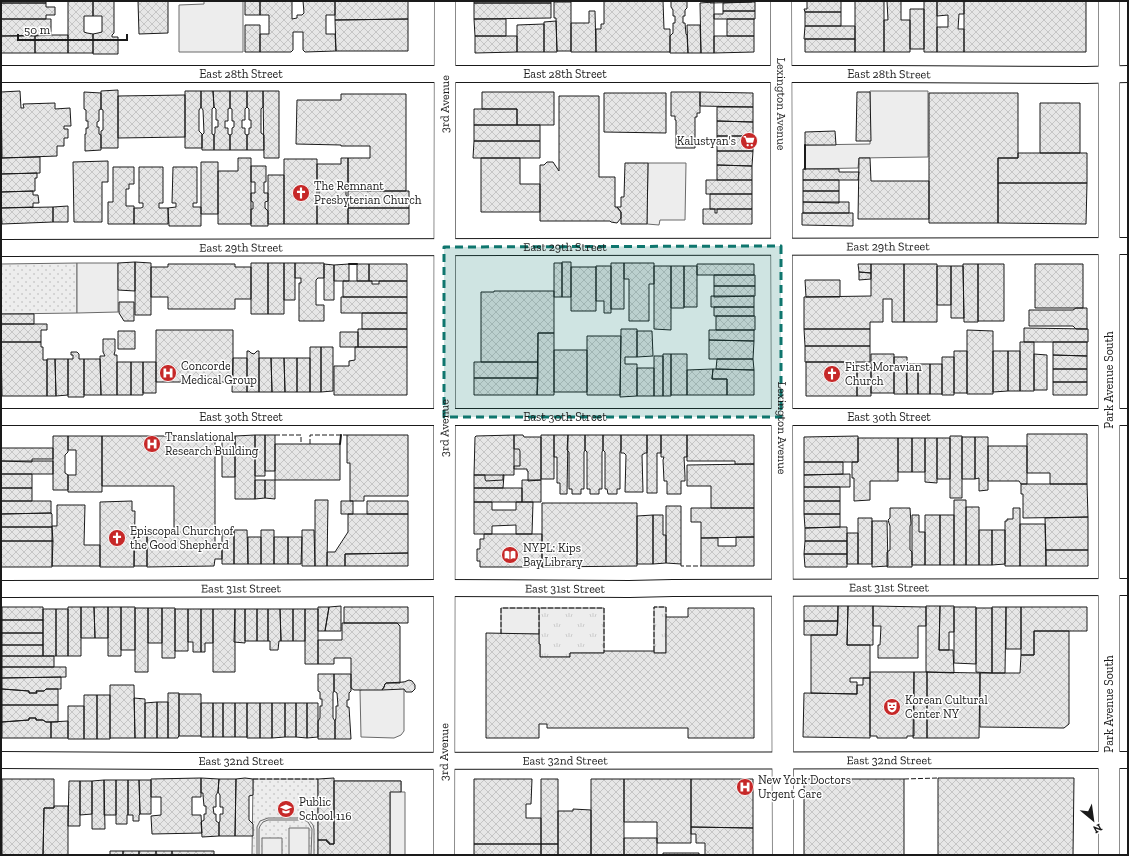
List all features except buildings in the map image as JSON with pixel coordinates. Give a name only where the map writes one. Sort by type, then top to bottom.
[{"type":"main road","name":"3rd Avenue","points":[[444,855],[445,1]]},
{"type":"main road","name":"Lexington Avenue","points":[[781,1],[783,855]]},
{"type":"main road","name":"Park Avenue South","points":[[1109,1],[1118,75],[1119,246],[1118,760],[1109,855]]},
{"type":"street","name":"East 28th Street","points":[[1,74],[1118,75]]},
{"type":"street","name":"East 29th Street","points":[[1,248],[1119,246]]},
{"type":"street","name":"East 30th Street","points":[[1,417],[1119,417]]},
{"type":"street","name":"East 31st Street","points":[[1,589],[1119,587]]},
{"type":"street","name":"East 32nd Street","points":[[1,760],[1118,760]]},
{"type":"highlighted area","points":[[781,246],[781,417],[444,417],[444,247]]},
{"type":"green space","points":[[77,263],[77,313],[1,314],[1,264]]},
{"type":"green space","points":[[654,607],[666,607],[666,653],[654,653]]},
{"type":"green space","points":[[539,608],[604,608],[604,653],[570,653],[570,657],[540,657]]},
{"type":"green space","name":"Public School 116","points":[[253,779],[318,779],[318,855],[252,855]]},
{"type":"shaded area","points":[[204,1],[243,1],[243,52],[179,52],[179,5],[204,4]]},
{"type":"shaded area","points":[[870,91],[928,91],[928,157],[859,158],[858,168],[805,169],[805,145],[870,144]]},
{"type":"shaded area","points":[[648,163],[686,163],[685,220],[660,220],[659,225],[647,224]]},
{"type":"shaded area","points":[[77,263],[118,263],[118,312],[77,313]]},
{"type":"shaded area","points":[[501,608],[539,608],[539,634],[501,634]]},
{"type":"shaded area","points":[[404,682],[404,731],[401,735],[394,738],[361,737],[360,690]]},
{"type":"shaded area","points":[[334,781],[401,781],[401,792],[405,792],[405,855],[390,855],[390,793],[334,793]]},
{"type":"shaded area","points":[[268,818],[303,818],[309,820],[314,829],[314,855],[311,855],[312,829],[308,822],[304,820],[268,820],[263,822],[259,829],[259,855],[257,855],[257,827],[260,821]]},
{"type":"shaded area","points":[[289,828],[309,828],[309,855],[289,855]]},
{"type":"shaded area","points":[[262,838],[282,838],[282,855],[262,855]]},
{"type":"fence","points":[[275,435],[301,435],[301,444]]},
{"type":"fence","points":[[310,444],[310,435],[347,435]]},
{"type":"fence","points":[[681,564],[681,566],[701,566]]},
{"type":"fence","points":[[654,651],[654,607],[666,607],[666,617]]},
{"type":"fence","points":[[501,634],[501,608],[539,608]]},
{"type":"fence","points":[[539,634],[539,608],[604,608],[604,651]]},
{"type":"fence","points":[[904,779],[938,778]]},
{"type":"fence","points":[[253,779],[318,779]]},
{"type":"wall","points":[[805,145],[805,169]]},
{"type":"wall","points":[[349,264],[357,264]]},
{"type":"wall","points":[[340,444],[341,435]]},
{"type":"place","name":"Kalustyan's","points":[[749,141]]},
{"type":"place","name":"The Remnant Presbyterian Church","points":[[301,193]]},
{"type":"place","name":"Concorde Medical Group","points":[[168,373]]},
{"type":"place","name":"First Moravian Church","points":[[832,374]]},
{"type":"place","name":"Translational Research Building","points":[[152,444]]},
{"type":"place","name":"Episcopal Church of the Good Shepherd","points":[[117,538]]},
{"type":"place","name":"NYPL: Kips Bay Library","points":[[510,555]]},
{"type":"place","name":"Korean Cultural Center NY","points":[[892,707]]},
{"type":"place","name":"New York Doctors Urgent Care","points":[[745,787]]},
{"type":"place","name":"Public School 116","points":[[286,809]]}]
